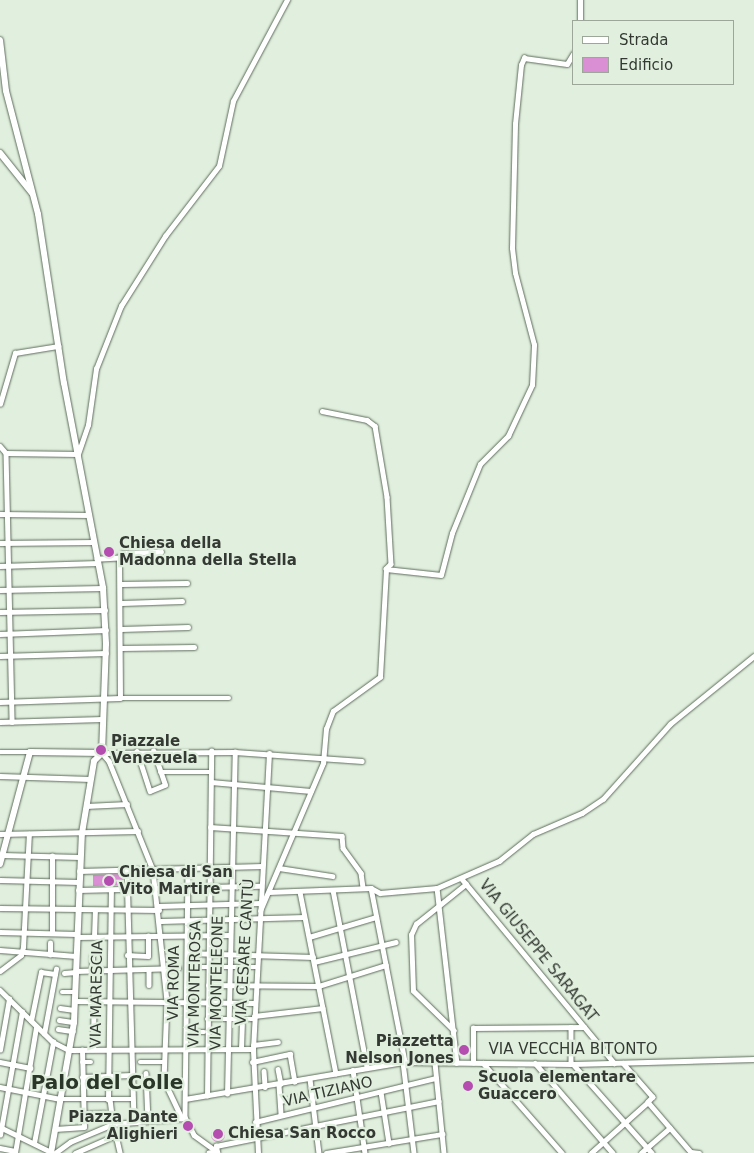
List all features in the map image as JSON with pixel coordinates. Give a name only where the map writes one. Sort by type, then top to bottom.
[{"type":"street","points":[[78,454],[88,426],[96,369],[121,306],[165,236],[219,166],[233,102],[286,0]]},
{"type":"street","points":[[580,0],[580,20]]},
{"type":"street","points":[[0,40],[6,91],[34,196],[58,346],[103,588],[106,653],[102,753],[109,761],[153,870],[159,908],[167,1002],[164,1080],[194,1135],[217,1152]]},
{"type":"street","points":[[386,569],[441,575],[452,533],[480,464],[508,436],[532,385],[534,345],[514,273],[512,248],[515,124],[521,65],[524,58],[567,64],[572,56]]},
{"type":"street","points":[[0,153],[34,196]]},
{"type":"street","points":[[0,404],[15,352],[58,346]]},
{"type":"street","points":[[260,911],[324,756],[326,729],[333,712],[380,677],[386,569],[391,564],[387,497],[375,426],[367,420],[322,411]]},
{"type":"street","points":[[0,446],[6,453],[12,722]]},
{"type":"street","points":[[6,453],[78,454]]},
{"type":"street","points":[[0,514],[89,515]]},
{"type":"street","points":[[0,543],[93,542]]},
{"type":"street","points":[[120,698],[122,603],[119,558],[123,553],[161,552]]},
{"type":"street","points":[[0,566],[97,561],[119,558]]},
{"type":"street","points":[[121,584],[187,583]]},
{"type":"street","points":[[0,590],[103,588]]},
{"type":"street","points":[[122,603],[182,601]]},
{"type":"street","points":[[0,612],[105,610]]},
{"type":"street","points":[[121,629],[188,627]]},
{"type":"street","points":[[0,634],[106,630]]},
{"type":"street","points":[[121,648],[194,647]]},
{"type":"street","points":[[0,656],[106,653]]},
{"type":"street","points":[[269,892],[371,888],[380,894],[437,888],[499,861],[533,834],[582,813],[603,799],[670,724],[754,656]]},
{"type":"street","points":[[0,702],[120,698],[229,698]]},
{"type":"street","points":[[0,722],[102,719]]},
{"type":"street","points":[[137,751],[150,791],[165,785],[153,751]]},
{"type":"street","points":[[0,752],[212,751],[324,756],[362,761]]},
{"type":"street","name":"VIA MONTEROSA","points":[[206,1096],[212,751]]},
{"type":"street","points":[[0,864],[30,752]]},
{"type":"street","name":"VIA MONTELEONE","points":[[227,1094],[231,828],[235,752]]},
{"type":"street","points":[[1,1127],[51,1153],[74,1022],[78,882],[82,833],[94,761],[102,753]]},
{"type":"street","name":"VIA CESARE CANTÙ","points":[[258,1153],[252,1090],[252,1062],[256,954],[260,919],[269,753]]},
{"type":"street","points":[[160,772],[211,772]]},
{"type":"street","points":[[0,776],[90,780]]},
{"type":"street","points":[[211,782],[311,791]]},
{"type":"street","points":[[86,806],[127,804]]},
{"type":"street","points":[[210,827],[342,836],[343,848],[362,873],[362,888]]},
{"type":"street","points":[[0,834],[138,831]]},
{"type":"street","points":[[0,971],[22,953],[29,834]]},
{"type":"street","points":[[2,855],[80,857]]},
{"type":"street","points":[[52,856],[52,933]]},
{"type":"street","points":[[79,871],[262,866]]},
{"type":"street","name":"VIA ROMA","points":[[185,1098],[188,868]]},
{"type":"street","points":[[279,868],[332,876]]},
{"type":"street","points":[[127,870],[127,971],[134,1119]]},
{"type":"street","name":"VIA GIUSEPPE SARAGAT","points":[[462,878],[614,1063]]},
{"type":"street","points":[[0,880],[78,882]]},
{"type":"street","points":[[454,1032],[411,985],[412,928],[466,884]]},
{"type":"street","points":[[78,890],[156,890],[261,886]]},
{"type":"street","points":[[371,888],[404,1062],[414,1153]]},
{"type":"street","points":[[437,888],[441,903],[456,1063]]},
{"type":"street","name":"VIA MARESCIA","points":[[111,890],[107,1076],[113,1124]]},
{"type":"street","points":[[333,890],[367,1067]]},
{"type":"street","points":[[300,892],[336,1073]]},
{"type":"street","points":[[0,908],[52,911],[111,911],[188,905],[260,903]]},
{"type":"street","points":[[94,937],[95,911]]},
{"type":"street","points":[[161,921],[304,917]]},
{"type":"street","points":[[309,937],[340,926],[376,917]]},
{"type":"street","points":[[0,932],[52,933],[94,937],[230,936]]},
{"type":"street","points":[[127,955],[148,956],[148,936]]},
{"type":"street","points":[[187,954],[256,954],[313,959],[345,954],[396,942]]},
{"type":"street","points":[[50,943],[50,955]]},
{"type":"street","points":[[0,950],[76,956]]},
{"type":"street","points":[[92,957],[94,1001],[93,1049]]},
{"type":"street","points":[[208,984],[319,986],[386,965]]},
{"type":"street","points":[[187,967],[256,967]]},
{"type":"street","points":[[64,973],[165,971],[178,968]]},
{"type":"street","points":[[31,1021],[40,972],[56,971],[44,1034]]},
{"type":"street","points":[[149,971],[149,984]]},
{"type":"street","points":[[180,986],[186,986]]},
{"type":"street","points":[[0,990],[52,1042],[69,1050],[131,1048],[241,1049],[278,1042]]},
{"type":"street","points":[[62,992],[75,992]]},
{"type":"street","points":[[0,1050],[9,999]]},
{"type":"street","points":[[75,1001],[254,1003]]},
{"type":"street","points":[[60,1008],[74,1010]]},
{"type":"street","points":[[207,1019],[254,1018],[323,1008]]},
{"type":"street","points":[[0,1135],[22,1012]]},
{"type":"street","points":[[59,1020],[74,1022]]},
{"type":"street","points":[[241,1049],[242,1025]]},
{"type":"street","points":[[0,1148],[15,1152],[36,1027]]},
{"type":"street","points":[[571,1027],[572,1064],[652,1153]]},
{"type":"street","points":[[473,1063],[473,1028],[584,1027]]},
{"type":"street","points":[[58,1029],[73,1031]]},
{"type":"street","points":[[186,1032],[204,1032]]},
{"type":"street","points":[[34,1143],[52,1042]]},
{"type":"street","points":[[55,1129],[84,1127],[82,1050]]},
{"type":"street","points":[[252,1062],[290,1054],[295,1082]]},
{"type":"street","name":"VIA VECCHIA BITONTO","points":[[185,1098],[252,1090],[367,1067],[404,1062],[572,1064],[754,1059]]},
{"type":"street","points":[[0,1062],[30,1068]]},
{"type":"street","points":[[82,1062],[91,1062]]},
{"type":"street","points":[[140,1062],[164,1062]]},
{"type":"street","points":[[435,1063],[444,1153]]},
{"type":"street","points":[[483,1063],[562,1153]]},
{"type":"street","points":[[591,1153],[653,1097],[622,1063]]},
{"type":"street","points":[[534,1064],[613,1153]]},
{"type":"street","points":[[278,1069],[281,1115]]},
{"type":"street","points":[[354,1070],[365,1153]]},
{"type":"street","points":[[264,1072],[266,1087]]},
{"type":"street","points":[[146,1073],[148,1120]]},
{"type":"street","points":[[82,1077],[131,1075]]},
{"type":"street","name":"VIA TIZIANO","points":[[255,1122],[406,1087],[436,1078]]},
{"type":"street","points":[[310,1079],[319,1153]]},
{"type":"street","points":[[0,1088],[82,1101],[132,1098]]},
{"type":"street","points":[[381,1092],[389,1143]]},
{"type":"street","points":[[280,1101],[300,1097]]},
{"type":"street","points":[[184,1118],[185,1098]]},
{"type":"street","points":[[217,1152],[216,1146],[439,1101]]},
{"type":"street","points":[[648,1102],[691,1152],[698,1153]]},
{"type":"street","points":[[83,1114],[104,1113]]},
{"type":"street","points":[[55,1153],[70,1142],[113,1124],[134,1119],[184,1118]]},
{"type":"street","points":[[641,1153],[670,1128]]},
{"type":"street","points":[[326,1153],[442,1134]]},
{"type":"street","points":[[76,1153],[116,1135],[120,1153]]},
{"type":"street","points":[[209,1153],[217,1152]]},
{"type":"building","name":"Chiesa di San Vito Martire","points":[[123,874],[123,885],[93,886],[93,875]]},
{"type":"building","name":"Chiesa San Rocco","points":[[215,1128],[221,1128],[225,1135],[221,1142],[215,1142],[211,1138],[211,1132]]},
{"type":"place","name":"Chiesa della Madonna della Stella","points":[[109,552]]},
{"type":"place","name":"Piazzale Venezuela","points":[[101,750]]},
{"type":"place","name":"Chiesa di San Vito Martire","points":[[109,881]]},
{"type":"place","name":"Piazzetta Nelson Jones","points":[[464,1050]]},
{"type":"place","name":"Scuola elementare Guaccero","points":[[468,1086]]},
{"type":"place","name":"Piazza Dante Alighieri","points":[[188,1126]]},
{"type":"place","name":"Chiesa San Rocco","points":[[218,1134]]},
{"type":"district","name":"Palo del Colle","points":[[107,1082]]}]
